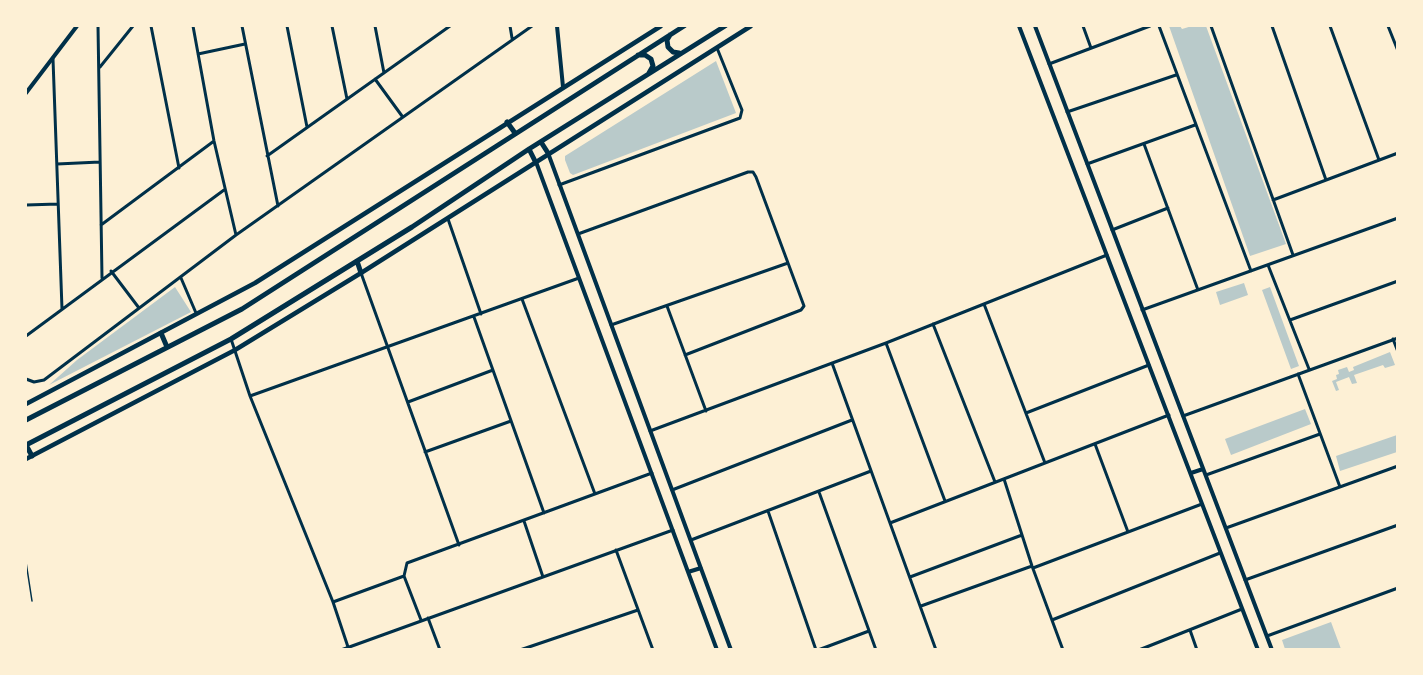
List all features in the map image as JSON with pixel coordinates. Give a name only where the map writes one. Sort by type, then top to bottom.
[{"type":"highway","points":[[26,420],[242,309],[684,26]]},
{"type":"highway","points":[[28,458],[26,445],[231,339],[725,26]]},
{"type":"highway","points":[[671,34],[667,42],[669,48],[674,53],[682,52]]},
{"type":"highway","points":[[635,56],[643,54],[651,59],[652,68],[648,74]]},
{"type":"highway","points":[[507,122],[515,134]]},
{"type":"highway","points":[[541,142],[548,153]]},
{"type":"highway","points":[[529,149],[535,161]]},
{"type":"highway","points":[[357,261],[361,273]]},
{"type":"highway","points":[[161,333],[167,347]]},
{"type":"main road","points":[[26,404],[255,283],[661,26]]},
{"type":"main road","points":[[28,458],[235,350],[751,26]]},
{"type":"street","points":[[26,93],[77,26]]},
{"type":"street","points":[[98,26],[102,278]]},
{"type":"street","points":[[99,69],[133,26]]},
{"type":"street","points":[[151,26],[179,168]]},
{"type":"street","points":[[193,26],[224,190],[236,235]]},
{"type":"street","points":[[242,26],[278,206]]},
{"type":"street","points":[[288,26],[307,128]]},
{"type":"street","points":[[332,26],[347,99]]},
{"type":"street","points":[[375,26],[384,72]]},
{"type":"street","points":[[267,156],[450,26]]},
{"type":"street","points":[[510,26],[512,38]]},
{"type":"street","points":[[26,379],[34,382],[44,380],[236,235],[532,26]]},
{"type":"street","points":[[557,26],[563,87]]},
{"type":"street","points":[[1019,26],[1258,650]]},
{"type":"street","points":[[1035,26],[1272,650]]},
{"type":"street","points":[[1083,26],[1091,48]]},
{"type":"street","points":[[1049,64],[1141,27],[1150,26]]},
{"type":"street","points":[[1159,26],[1251,271]]},
{"type":"street","points":[[1210,26],[1293,256]]},
{"type":"street","points":[[1272,26],[1326,180]]},
{"type":"street","points":[[1330,26],[1379,160]]},
{"type":"street","points":[[1388,26],[1398,50]]},
{"type":"street","points":[[198,54],[245,44]]},
{"type":"street","points":[[559,185],[742,116],[742,110],[717,47]]},
{"type":"street","points":[[53,57],[62,309]]},
{"type":"street","points":[[1067,112],[1177,75]]},
{"type":"street","points":[[375,79],[402,117]]},
{"type":"street","points":[[1087,164],[1196,125]]},
{"type":"street","points":[[101,225],[214,141]]},
{"type":"street","points":[[1144,144],[1198,290]]},
{"type":"street","points":[[548,153],[731,650]]},
{"type":"street","points":[[1273,200],[1398,153]]},
{"type":"street","points":[[535,161],[717,650]]},
{"type":"street","points":[[57,164],[100,162]]},
{"type":"street","points":[[578,234],[753,172],[803,301],[801,310],[685,355]]},
{"type":"street","points":[[26,336],[111,271],[224,190]]},
{"type":"street","points":[[26,205],[58,204]]},
{"type":"street","points":[[1112,230],[1168,208]]},
{"type":"street","points":[[447,218],[481,314]]},
{"type":"street","points":[[1143,310],[1398,218]]},
{"type":"street","points":[[651,431],[886,343],[1107,255]]},
{"type":"street","points":[[611,325],[788,262]]},
{"type":"street","points":[[1268,265],[1309,370]]},
{"type":"street","points":[[111,271],[139,308]]},
{"type":"street","points":[[361,273],[459,545]]},
{"type":"street","points":[[181,277],[196,315]]},
{"type":"street","points":[[250,396],[580,278]]},
{"type":"street","points":[[1290,320],[1398,281]]},
{"type":"street","points":[[522,299],[595,494]]},
{"type":"street","points":[[984,304],[1045,463]]},
{"type":"street","points":[[667,306],[706,411]]},
{"type":"street","points":[[474,316],[544,513]]},
{"type":"street","points":[[933,324],[995,482]]},
{"type":"street","points":[[231,339],[250,396],[333,602],[348,647]]},
{"type":"street","points":[[1183,416],[1395,339],[1398,352]]},
{"type":"street","points":[[886,343],[945,502]]},
{"type":"street","points":[[832,363],[936,650]]},
{"type":"street","points":[[1026,413],[1149,365]]},
{"type":"street","points":[[408,402],[493,370]]},
{"type":"street","points":[[1298,374],[1340,487]]},
{"type":"street","points":[[890,523],[1169,416]]},
{"type":"street","points":[[672,490],[852,420]]},
{"type":"street","points":[[425,452],[511,421]]},
{"type":"street","points":[[1205,475],[1320,434]]},
{"type":"street","points":[[1095,444],[1128,532]]},
{"type":"street","points":[[1226,528],[1398,466]]},
{"type":"street","points":[[1191,473],[1203,469]]},
{"type":"street","points":[[691,540],[871,471]]},
{"type":"street","points":[[421,621],[404,576],[407,563],[652,473]]},
{"type":"street","points":[[1004,479],[1032,567],[1063,650]]},
{"type":"street","points":[[819,492],[876,650]]},
{"type":"street","points":[[920,606],[1128,532],[1202,503]]},
{"type":"street","points":[[768,511],[817,650],[869,631]]},
{"type":"street","points":[[524,521],[543,577]]},
{"type":"street","points":[[1245,580],[1398,525]]},
{"type":"street","points":[[341,650],[673,530]]},
{"type":"street","points":[[909,577],[1022,535]]},
{"type":"street","points":[[616,550],[652,650]]},
{"type":"street","points":[[1052,620],[1221,552]]},
{"type":"street","points":[[688,572],[701,567]]},
{"type":"street","points":[[333,602],[404,576]]},
{"type":"street","points":[[1267,636],[1398,588]]},
{"type":"street","points":[[1139,650],[1242,609]]},
{"type":"street","points":[[520,650],[638,610]]},
{"type":"street","points":[[428,618],[440,650]]},
{"type":"street","points":[[1190,630],[1197,650]]},
{"type":"lane","points":[[26,562],[32,600]]},
{"type":"shaded area","points":[[1169,26],[1180,26],[1182,29],[1206,26],[1286,244],[1250,256]]},
{"type":"shaded area","points":[[716,61],[736,113],[573,175],[570,173],[565,156]]},
{"type":"shaded area","points":[[1244,283],[1248,295],[1220,305],[1216,292]]},
{"type":"shaded area","points":[[175,287],[191,312],[49,385],[77,360]]},
{"type":"shaded area","points":[[1270,287],[1299,366],[1291,369],[1262,290]]},
{"type":"shaded area","points":[[1390,352],[1395,365],[1385,368],[1383,365],[1354,375],[1357,383],[1352,384],[1349,377],[1336,382],[1339,390],[1336,391],[1332,381],[1337,379],[1338,370],[1347,367],[1349,372],[1354,370],[1353,367]]},
{"type":"shaded area","points":[[1305,409],[1311,424],[1231,455],[1225,439]]},
{"type":"shaded area","points":[[1397,435],[1397,452],[1340,471],[1336,456]]},
{"type":"shaded area","points":[[1331,622],[1341,649],[1285,649],[1282,640]]}]
